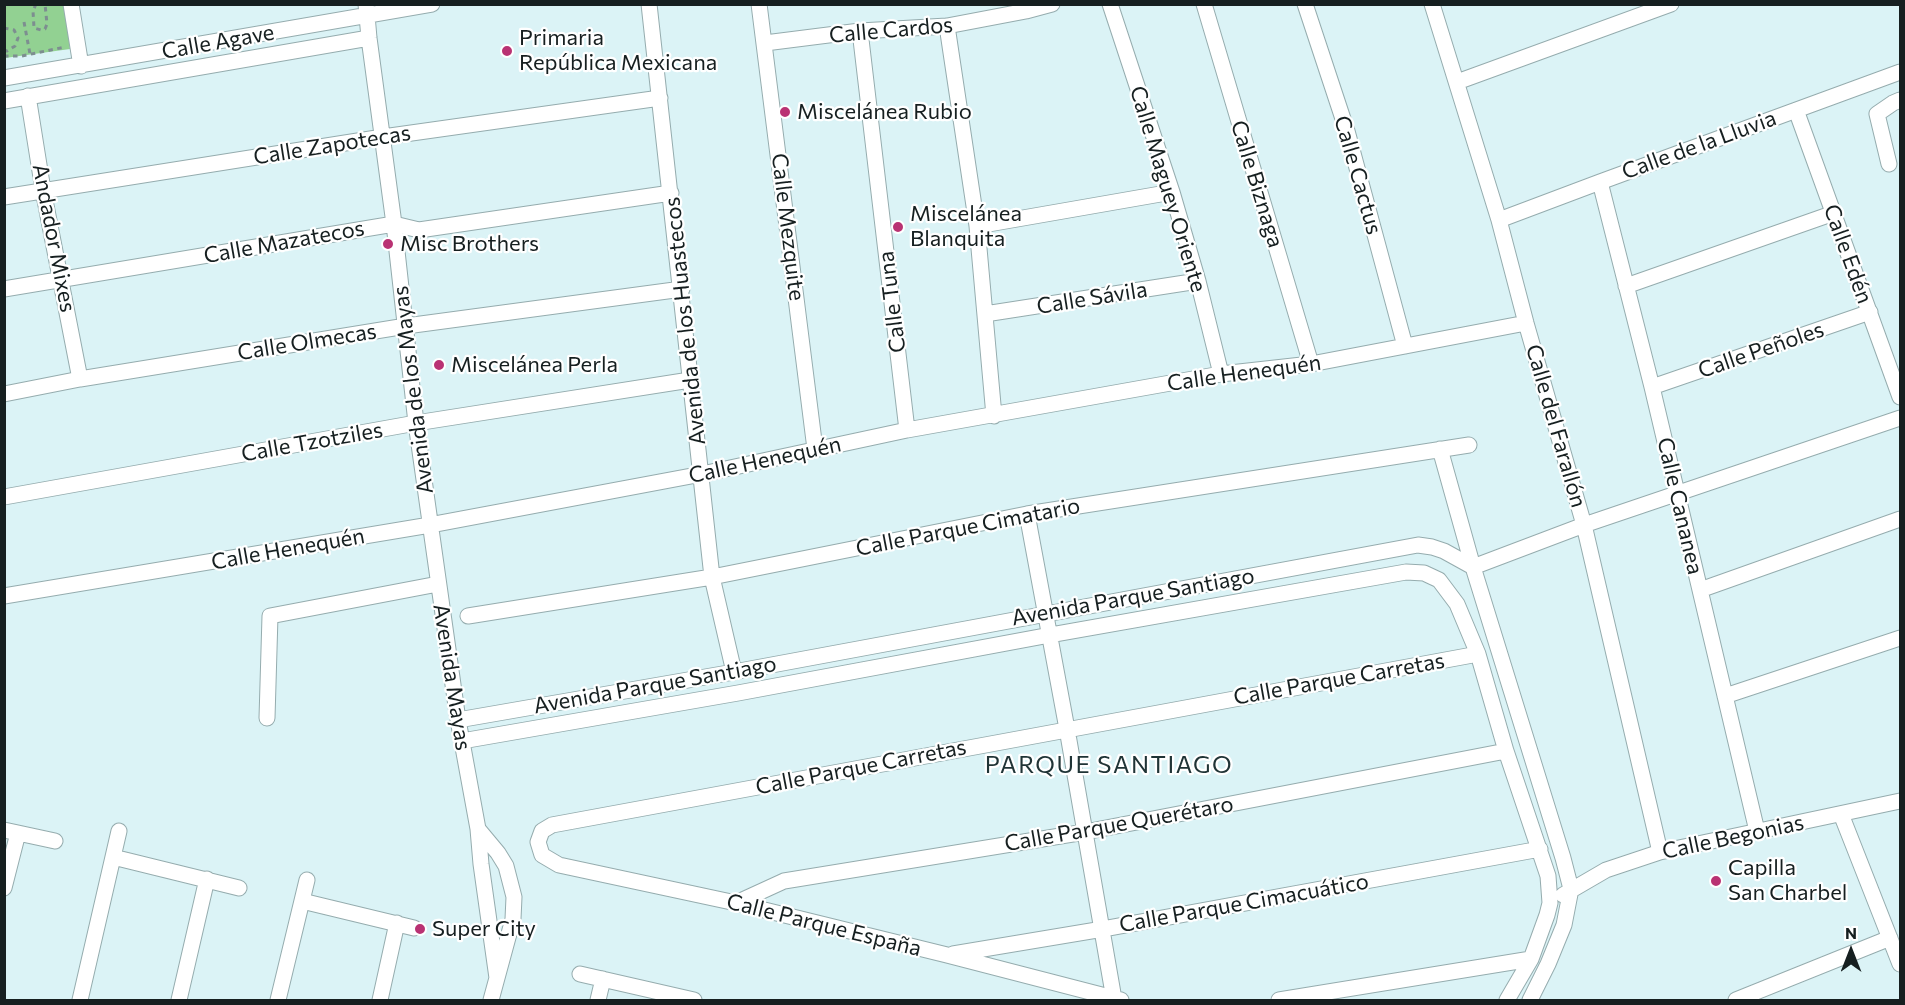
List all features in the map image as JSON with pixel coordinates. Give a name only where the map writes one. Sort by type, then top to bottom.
[{"type":"street","points":[[71,4],[81,66]]},
{"type":"street","name":"Calle Agave","points":[[4,78],[81,66],[367,10],[432,4]]},
{"type":"street","name":"Avenida de los Huastecos","points":[[649,4],[712,577],[734,672]]},
{"type":"street","name":"Calle Mezquite","points":[[759,4],[815,449]]},
{"type":"street","name":"Calle Cardos","points":[[765,43],[860,31],[947,26],[1052,4]]},
{"type":"street","name":"Calle Maguey Oriente","points":[[1110,4],[1172,192],[1198,281],[1221,374]]},
{"type":"street","name":"Calle Biznaga","points":[[1204,4],[1311,364]]},
{"type":"street","name":"Calle Cactus","points":[[1305,4],[1347,131],[1406,346]]},
{"type":"street","name":"Calle del Farallón","points":[[1432,4],[1499,220],[1584,525],[1660,852]]},
{"type":"street","points":[[1457,82],[1671,4]]},
{"type":"street","name":"Avenida de los Mayas","points":[[367,10],[429,525]]},
{"type":"street","points":[[947,26],[977,226],[994,416]]},
{"type":"street","name":"Calle Tuna","points":[[860,31],[907,430]]},
{"type":"street","name":"Calle Agave","points":[[4,100],[369,38]]},
{"type":"street","name":"Calle de la Lluvia","points":[[1499,220],[1900,72]]},
{"type":"street","points":[[1882,79],[1897,101],[1877,114],[1889,164]]},
{"type":"street","name":"Andador Mixes","points":[[28,96],[43,190],[80,379]]},
{"type":"street","name":"Calle Zapotecas","points":[[4,197],[383,137],[660,98]]},
{"type":"street","name":"Calle Edén","points":[[1796,110],[1900,397]]},
{"type":"street","name":"Calle Cananea","points":[[1600,182],[1652,387],[1758,831]]},
{"type":"street","points":[[977,226],[1172,192]]},
{"type":"street","name":"Calle Mazatecos","points":[[4,290],[394,224],[418,230],[671,193]]},
{"type":"street","points":[[1626,286],[1834,213]]},
{"type":"street","name":"Calle Sávila","points":[[985,314],[1198,281]]},
{"type":"street","name":"Calle Olmecas","points":[[4,394],[80,379],[406,326],[682,289]]},
{"type":"street","name":"Calle Peñoles","points":[[1652,387],[1869,312]]},
{"type":"street","name":"Calle Henequén","points":[[4,596],[429,525],[702,474],[907,430],[1221,374],[1311,364],[1526,323]]},
{"type":"street","name":"Calle Tzotziles","points":[[4,497],[416,423],[690,380]]},
{"type":"street","points":[[1473,567],[1584,525],[1900,417]]},
{"type":"street","name":"Calle Parque Cimatario","points":[[468,616],[712,577],[1027,514],[1469,445]]},
{"type":"street","points":[[1440,449],[1473,567],[1571,889],[1564,925],[1530,1000]]},
{"type":"street","points":[[1027,514],[1117,1000]]},
{"type":"street","points":[[1700,590],[1900,519]]},
{"type":"street","name":"Avenida Mayas","points":[[429,525],[458,720],[478,829],[497,978]]},
{"type":"street","name":"Avenida Parque Santiago","points":[[458,720],[734,672],[1418,545],[1444,551],[1473,567]]},
{"type":"street","name":"Avenida Parque Santiago","points":[[462,741],[1406,572],[1424,573],[1439,580],[1457,604],[1478,654],[1506,750],[1548,876],[1550,903]]},
{"type":"street","points":[[267,718],[270,616],[438,584]]},
{"type":"street","points":[[1725,696],[1900,638]]},
{"type":"street","name":"Calle Parque Carretas","points":[[538,842],[542,831],[552,825],[1478,654]]},
{"type":"street","name":"Calle Parque Querétaro","points":[[736,903],[784,881],[1085,832],[1506,750]]},
{"type":"street","name":"Calle Begonias","points":[[1550,903],[1606,870],[1660,852],[1900,801]]},
{"type":"street","points":[[1841,814],[1900,964]]},
{"type":"street","name":"Avenida Mayas","points":[[478,829],[506,866],[514,897],[513,919],[492,1000]]},
{"type":"street","points":[[4,888],[11,831],[55,841]]},
{"type":"street","points":[[80,1000],[119,831]]},
{"type":"street","name":"Calle Parque España","points":[[538,842],[542,855],[558,865],[736,903],[1117,1000]]},
{"type":"street","name":"Calle Parque Cimacuático","points":[[947,955],[1103,929],[1540,849]]},
{"type":"street","points":[[113,857],[239,888]]},
{"type":"street","points":[[179,1000],[207,879]]},
{"type":"street","points":[[278,1000],[307,880]]},
{"type":"street","points":[[302,901],[414,928]]},
{"type":"street","points":[[1507,1000],[1532,959],[1550,903]]},
{"type":"street","points":[[380,1000],[397,923]]},
{"type":"street","points":[[1736,1000],[1890,938]]},
{"type":"street","points":[[1279,1000],[1532,959]]},
{"type":"street","points":[[580,974],[694,1000]]},
{"type":"street","points":[[598,1000],[603,979]]},
{"type":"path","points":[[36,4],[33,11],[34,28],[41,30],[45,29],[47,24],[45,4]]},
{"type":"path","points":[[24,22],[30,54]]},
{"type":"path","points":[[4,28],[14,30],[18,38],[15,46],[7,51],[4,50]]},
{"type":"path","points":[[4,56],[30,54],[68,46]]},
{"type":"green space","points":[[4,5],[65,5],[70,49],[5,58]]},
{"type":"place","name":"Primaria República Mexicana","points":[[507,51]]},
{"type":"place","name":"Miscelánea Rubio","points":[[785,112]]},
{"type":"place","name":"Miscelánea Blanquita","points":[[898,227]]},
{"type":"place","name":"Misc Brothers","points":[[388,244]]},
{"type":"place","name":"Miscelánea Perla","points":[[439,365]]},
{"type":"place","name":"Capilla San Charbel","points":[[1716,881]]},
{"type":"place","name":"Super City","points":[[420,929]]},
{"type":"district","name":"PARQUE SANTIAGO","points":[[1109,765]]}]
